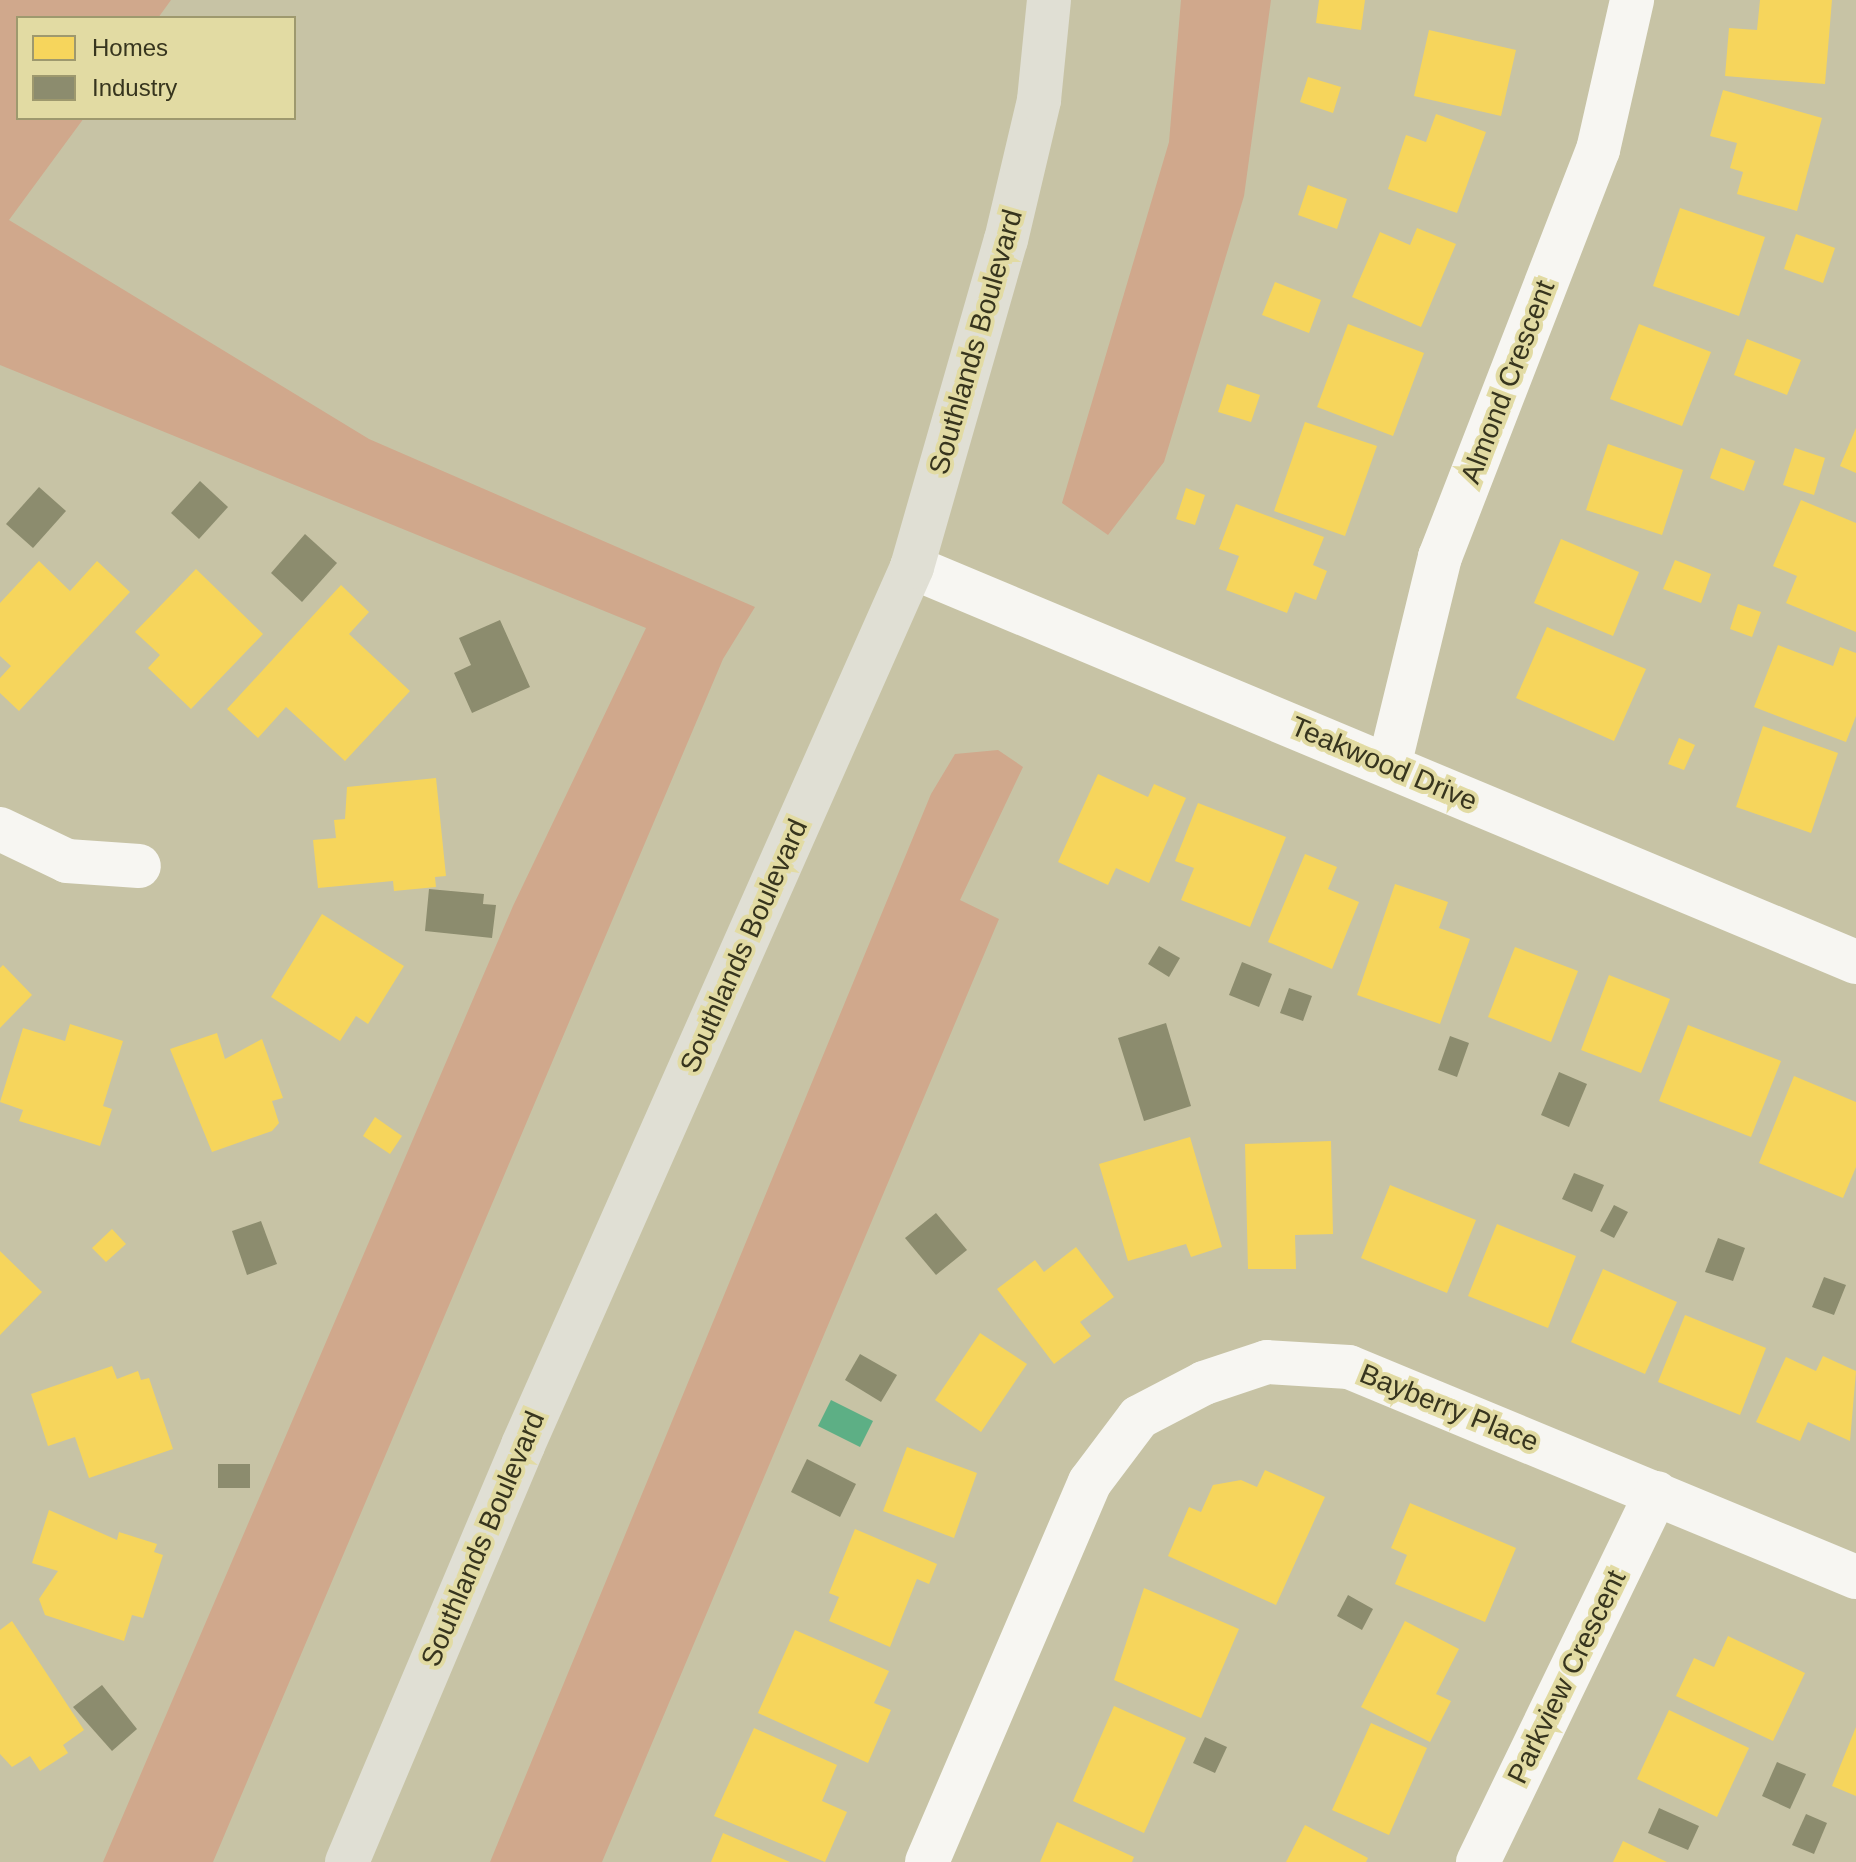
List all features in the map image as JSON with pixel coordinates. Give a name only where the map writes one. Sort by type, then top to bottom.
[{"type":"main road","name":"Southlands Boulevard","points":[[347,1862],[912,567],[1006,240],[1039,100],[1049,0]]},
{"type":"street","name":"Almond Crescent","points":[[1389,766],[1440,557],[1598,150],[1632,0]]},
{"type":"street","name":"Teakwood Drive","points":[[912,567],[1856,962]]},
{"type":"street","points":[[0,829],[67,861],[139,866]]},
{"type":"street","name":"Bayberry Place","points":[[927,1862],[1090,1482],[1139,1417],[1204,1383],[1267,1362],[1349,1367],[1856,1577]]},
{"type":"street","name":"Parkview Crescent","points":[[1478,1862],[1656,1493]]},
{"type":"shaded area","points":[[0,0],[171,0],[159,16],[16,16],[16,120],[83,120],[9,220],[369,439],[755,607],[723,659],[213,1862],[103,1862],[513,906],[646,628],[0,365]]},
{"type":"shaded area","points":[[1181,0],[1271,0],[1244,196],[1164,462],[1108,535],[1062,503],[1169,142]]},
{"type":"shaded area","points":[[998,750],[1023,767],[960,900],[999,919],[602,1862],[490,1862],[931,794],[955,754]]},
{"type":"shaded area","points":[[831,1400],[873,1421],[860,1447],[818,1426]]},
{"type":"building: Homes","points":[[1319,0],[1365,0],[1361,30],[1316,23]]},
{"type":"building: Homes","points":[[1760,0],[1832,0],[1825,84],[1725,76],[1729,28],[1757,30]]},
{"type":"building: Homes","points":[[1429,30],[1516,50],[1501,116],[1414,96]]},
{"type":"building: Homes","points":[[1308,77],[1341,87],[1333,113],[1300,102]]},
{"type":"building: Homes","points":[[1723,90],[1822,118],[1797,211],[1737,194],[1743,172],[1730,168],[1737,143],[1710,136]]},
{"type":"building: Homes","points":[[1436,114],[1486,132],[1457,213],[1388,189],[1406,135],[1426,142]]},
{"type":"building: Homes","points":[[1308,185],[1347,199],[1337,229],[1298,215]]},
{"type":"building: Homes","points":[[1680,208],[1765,237],[1739,316],[1653,286]]},
{"type":"building: Homes","points":[[1417,228],[1456,244],[1421,327],[1352,297],[1380,232],[1410,245]]},
{"type":"building: Homes","points":[[1796,234],[1835,248],[1823,283],[1784,269]]},
{"type":"building: Homes","points":[[1275,282],[1321,300],[1309,333],[1262,315]]},
{"type":"building: Homes","points":[[1348,324],[1424,353],[1393,436],[1317,407]]},
{"type":"building: Homes","points":[[1639,324],[1711,352],[1682,426],[1610,399]]},
{"type":"building: Homes","points":[[1747,339],[1801,360],[1787,395],[1734,375]]},
{"type":"building: Homes","points":[[1227,384],[1260,395],[1251,422],[1218,412]]},
{"type":"building: Homes","points":[[1305,422],[1377,446],[1345,536],[1274,511]]},
{"type":"building: Homes","points":[[1856,428],[1856,473],[1840,466]]},
{"type":"building: Homes","points":[[1608,444],[1683,470],[1662,535],[1586,510]]},
{"type":"building: Homes","points":[[1721,448],[1755,461],[1744,491],[1710,478]]},
{"type":"building: Homes","points":[[1795,448],[1825,458],[1814,495],[1783,485]]},
{"type":"building: Homes","points":[[1186,488],[1205,495],[1195,525],[1176,519]]},
{"type":"building: Homes","points":[[1801,500],[1856,523],[1856,632],[1786,603],[1797,576],[1773,566]]},
{"type":"building: Homes","points":[[1236,504],[1324,537],[1313,565],[1327,571],[1316,600],[1295,592],[1287,613],[1226,590],[1239,556],[1219,549]]},
{"type":"building: Homes","points":[[1561,539],[1639,572],[1613,636],[1534,603]]},
{"type":"building: Homes","points":[[1675,560],[1711,574],[1701,603],[1663,589]]},
{"type":"building: Homes","points":[[39,561],[70,591],[97,561],[130,592],[19,711],[0,693],[0,678],[11,666],[0,656],[0,603]]},
{"type":"building: Homes","points":[[196,569],[263,634],[191,709],[148,668],[160,655],[135,632]]},
{"type":"building: Homes","points":[[341,585],[369,612],[349,634],[410,691],[345,761],[286,707],[258,738],[227,709]]},
{"type":"building: Homes","points":[[1738,604],[1761,612],[1752,637],[1730,629]]},
{"type":"building: Homes","points":[[1547,627],[1646,669],[1614,741],[1516,698]]},
{"type":"building: Homes","points":[[1778,645],[1833,666],[1840,647],[1856,653],[1856,716],[1846,742],[1754,707]]},
{"type":"building: Homes","points":[[1763,726],[1838,753],[1811,833],[1736,807]]},
{"type":"building: Homes","points":[[1679,738],[1695,745],[1684,770],[1668,764]]},
{"type":"building: Homes","points":[[1098,774],[1148,797],[1154,784],[1186,798],[1149,883],[1116,868],[1108,885],[1058,862]]},
{"type":"building: Homes","points":[[436,778],[446,876],[435,877],[436,887],[394,891],[393,881],[318,888],[313,840],[336,838],[334,820],[345,819],[347,787]]},
{"type":"building: Homes","points":[[1198,803],[1286,837],[1250,927],[1181,900],[1194,868],[1175,861]]},
{"type":"building: Homes","points":[[1305,854],[1337,867],[1328,889],[1359,902],[1332,969],[1268,942]]},
{"type":"building: Homes","points":[[1395,884],[1448,902],[1439,928],[1470,939],[1440,1024],[1357,995]]},
{"type":"building: Homes","points":[[322,914],[404,966],[368,1024],[356,1016],[340,1041],[271,997]]},
{"type":"building: Homes","points":[[1515,947],[1578,971],[1551,1042],[1488,1017]]},
{"type":"building: Homes","points":[[3,965],[32,995],[0,1028],[0,968]]},
{"type":"building: Homes","points":[[1609,975],[1670,999],[1641,1073],[1581,1050]]},
{"type":"building: Homes","points":[[70,1024],[123,1041],[103,1106],[112,1109],[100,1146],[19,1121],[23,1110],[0,1102],[23,1028],[65,1041]]},
{"type":"building: Homes","points":[[1688,1025],[1781,1061],[1751,1137],[1659,1101]]},
{"type":"building: Homes","points":[[217,1033],[225,1059],[262,1039],[283,1098],[272,1101],[279,1123],[272,1131],[212,1152],[170,1049]]},
{"type":"building: Homes","points":[[1794,1076],[1856,1102],[1856,1167],[1843,1198],[1759,1163]]},
{"type":"building: Homes","points":[[375,1117],[402,1136],[390,1154],[363,1136]]},
{"type":"building: Homes","points":[[1190,1137],[1222,1247],[1191,1257],[1186,1244],[1128,1261],[1099,1164]]},
{"type":"building: Homes","points":[[1331,1141],[1333,1234],[1295,1235],[1296,1269],[1248,1269],[1245,1144]]},
{"type":"building: Homes","points":[[1390,1185],[1476,1220],[1447,1293],[1361,1258]]},
{"type":"building: Homes","points":[[1497,1224],[1576,1256],[1548,1328],[1468,1296]]},
{"type":"building: Homes","points":[[112,1229],[126,1244],[106,1262],[92,1248]]},
{"type":"building: Homes","points":[[1076,1247],[1114,1297],[1080,1322],[1091,1336],[1054,1364],[997,1289],[1035,1260],[1044,1272]]},
{"type":"building: Homes","points":[[0,1251],[42,1292],[0,1335]]},
{"type":"building: Homes","points":[[1603,1269],[1677,1302],[1645,1374],[1571,1342]]},
{"type":"building: Homes","points":[[1685,1315],[1766,1348],[1740,1415],[1658,1382]]},
{"type":"building: Homes","points":[[980,1333],[1027,1364],[981,1432],[935,1400]]},
{"type":"building: Homes","points":[[1823,1356],[1856,1371],[1850,1441],[1808,1422],[1800,1441],[1756,1422],[1786,1357],[1816,1371]]},
{"type":"building: Homes","points":[[112,1366],[117,1379],[138,1371],[141,1380],[149,1378],[173,1449],[89,1478],[75,1437],[48,1446],[31,1394]]},
{"type":"building: Homes","points":[[907,1447],[977,1473],[954,1538],[883,1511]]},
{"type":"building: Homes","points":[[1265,1470],[1325,1497],[1276,1605],[1168,1556],[1189,1507],[1201,1512],[1213,1485],[1241,1480],[1257,1487]]},
{"type":"building: Homes","points":[[1410,1503],[1516,1548],[1485,1622],[1395,1584],[1407,1555],[1391,1548]]},
{"type":"building: Homes","points":[[49,1510],[117,1540],[119,1532],[157,1544],[154,1552],[163,1555],[143,1618],[132,1615],[124,1641],[45,1615],[39,1599],[58,1571],[32,1563]]},
{"type":"building: Homes","points":[[855,1529],[937,1564],[929,1584],[917,1579],[890,1647],[829,1621],[839,1597],[829,1593]]},
{"type":"building: Homes","points":[[1144,1588],[1239,1629],[1201,1718],[1114,1680]]},
{"type":"building: Homes","points":[[12,1621],[84,1730],[63,1745],[68,1753],[40,1771],[30,1756],[12,1767],[0,1754],[0,1630]]},
{"type":"building: Homes","points":[[1405,1621],[1459,1649],[1436,1694],[1451,1701],[1430,1742],[1361,1707]]},
{"type":"building: Homes","points":[[795,1630],[889,1671],[874,1703],[891,1710],[868,1763],[758,1713]]},
{"type":"building: Homes","points":[[1728,1636],[1805,1673],[1773,1741],[1676,1696],[1694,1658],[1714,1667]]},
{"type":"building: Homes","points":[[1114,1706],[1186,1738],[1144,1833],[1073,1801]]},
{"type":"building: Homes","points":[[1669,1710],[1749,1748],[1717,1817],[1637,1779]]},
{"type":"building: Homes","points":[[1371,1723],[1427,1748],[1389,1835],[1332,1810]]},
{"type":"building: Homes","points":[[1856,1727],[1856,1796],[1832,1786]]},
{"type":"building: Homes","points":[[754,1728],[837,1765],[822,1801],[847,1812],[825,1862],[714,1816]]},
{"type":"building: Homes","points":[[1057,1822],[1134,1857],[1132,1862],[1040,1862]]},
{"type":"building: Homes","points":[[1305,1825],[1368,1858],[1366,1862],[1286,1862]]},
{"type":"building: Homes","points":[[723,1833],[790,1862],[711,1862]]},
{"type":"building: Homes","points":[[1623,1841],[1667,1862],[1613,1862]]},
{"type":"building: Industry","points":[[200,481],[228,507],[199,539],[171,513]]},
{"type":"building: Industry","points":[[39,487],[66,511],[33,548],[6,524]]},
{"type":"building: Industry","points":[[305,534],[337,563],[302,602],[271,573]]},
{"type":"building: Industry","points":[[500,620],[530,687],[472,713],[454,673],[471,665],[459,638]]},
{"type":"building: Industry","points":[[429,889],[484,894],[483,904],[496,905],[492,938],[425,931]]},
{"type":"building: Industry","points":[[1159,946],[1180,958],[1169,977],[1148,964]]},
{"type":"building: Industry","points":[[1242,962],[1272,974],[1259,1007],[1229,995]]},
{"type":"building: Industry","points":[[1289,988],[1312,996],[1303,1021],[1280,1013]]},
{"type":"building: Industry","points":[[1166,1023],[1191,1106],[1144,1121],[1118,1038]]},
{"type":"building: Industry","points":[[1450,1036],[1469,1043],[1457,1077],[1438,1070]]},
{"type":"building: Industry","points":[[1559,1072],[1587,1084],[1569,1127],[1541,1115]]},
{"type":"building: Industry","points":[[1574,1173],[1604,1185],[1592,1212],[1562,1199]]},
{"type":"building: Industry","points":[[1614,1205],[1628,1212],[1614,1238],[1600,1231]]},
{"type":"building: Industry","points":[[936,1213],[967,1250],[936,1275],[905,1238]]},
{"type":"building: Industry","points":[[261,1221],[277,1264],[247,1275],[232,1231]]},
{"type":"building: Industry","points":[[1718,1238],[1745,1248],[1733,1281],[1705,1272]]},
{"type":"building: Industry","points":[[1824,1277],[1846,1285],[1834,1315],[1812,1307]]},
{"type":"building: Industry","points":[[860,1354],[897,1375],[881,1402],[845,1380]]},
{"type":"building: Industry","points":[[807,1459],[856,1484],[840,1517],[791,1492]]},
{"type":"building: Industry","points":[[218,1464],[250,1464],[250,1488],[218,1488]]},
{"type":"building: Industry","points":[[1348,1595],[1373,1609],[1362,1630],[1337,1616]]},
{"type":"building: Industry","points":[[102,1685],[137,1729],[112,1751],[73,1707]]},
{"type":"building: Industry","points":[[1205,1737],[1227,1747],[1215,1773],[1193,1763]]},
{"type":"building: Industry","points":[[1777,1762],[1806,1774],[1790,1809],[1762,1796]]},
{"type":"building: Industry","points":[[1659,1808],[1699,1826],[1688,1850],[1648,1833]]},
{"type":"building: Industry","points":[[1806,1814],[1827,1823],[1814,1854],[1792,1845]]}]
